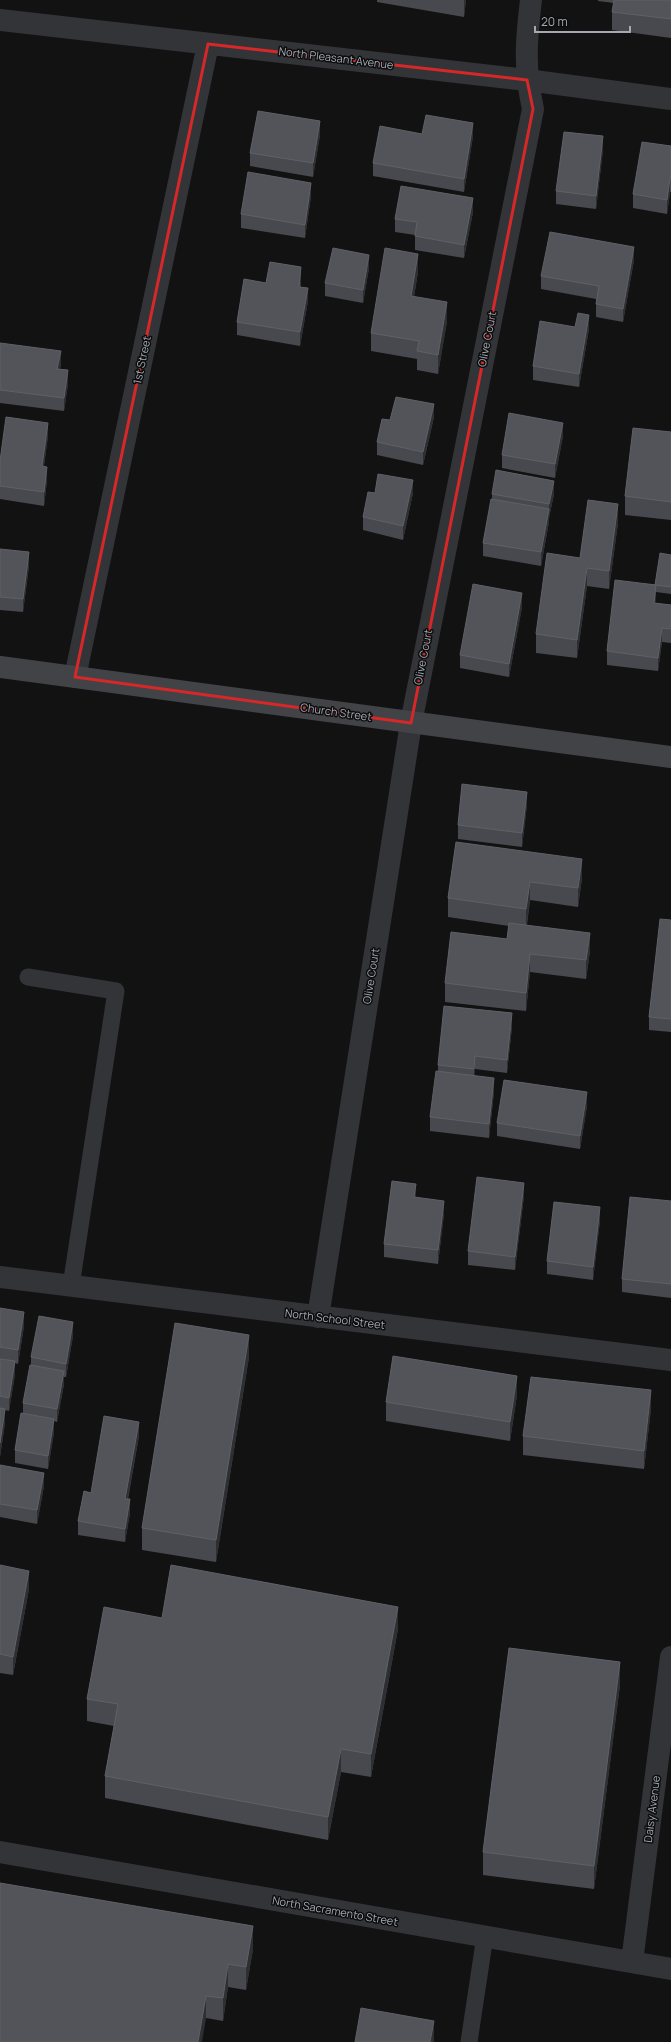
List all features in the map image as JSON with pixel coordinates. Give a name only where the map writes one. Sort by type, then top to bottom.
[{"type":"street","name":"Olive Court","points":[[318,1317],[411,723],[533,109],[527,80],[526,44],[530,0]]},
{"type":"street","name":"North Pleasant Avenue","points":[[0,20],[527,80],[671,99]]},
{"type":"street","name":"1st Street","points":[[75,677],[208,44]]},
{"type":"street","name":"Church Street","points":[[0,668],[671,757]]},
{"type":"street","name":"North School Street","points":[[0,1278],[671,1360]]},
{"type":"street","name":"Daisy Avenue","points":[[632,1962],[671,1656]]},
{"type":"street","name":"North Sacramento Street","points":[[0,1852],[671,1969]]},
{"type":"lane","points":[[28,977],[116,991],[72,1286]]},
{"type":"lane","points":[[469,2042],[485,1936]]},
{"type":"highlighted area","points":[[208,44],[527,80],[533,109],[411,723],[75,677]]},
{"type":"building","points":[[614,0],[671,0],[671,19],[612,12]]},
{"type":"building","points":[[258,111],[320,121],[313,163],[250,153]]},
{"type":"building","points":[[426,115],[473,123],[464,179],[373,163],[380,126],[422,134]]},
{"type":"building","points":[[564,132],[603,136],[596,196],[556,191]]},
{"type":"building","points":[[642,142],[671,146],[671,178],[667,200],[633,194]]},
{"type":"building","points":[[248,172],[311,183],[305,225],[241,214]]},
{"type":"building","points":[[401,186],[473,198],[464,245],[415,236],[417,222],[395,219]]},
{"type":"building","points":[[550,232],[634,247],[623,309],[596,304],[599,286],[541,276]]},
{"type":"building","points":[[333,248],[369,255],[363,290],[325,283]]},
{"type":"building","points":[[385,248],[418,254],[411,296],[447,302],[438,355],[417,351],[419,341],[371,333]]},
{"type":"building","points":[[270,262],[301,267],[299,287],[308,288],[300,332],[237,322],[244,279],[266,283]]},
{"type":"building","points":[[578,313],[589,315],[579,374],[533,366],[540,321],[575,327]]},
{"type":"building","points":[[0,343],[61,351],[57,369],[68,370],[64,398],[0,390]]},
{"type":"building","points":[[396,397],[434,404],[423,452],[377,442],[382,419],[390,420]]},
{"type":"building","points":[[509,413],[563,423],[555,464],[502,455]]},
{"type":"building","points":[[6,417],[48,423],[42,466],[47,467],[44,492],[0,486],[0,461]]},
{"type":"building","points":[[633,428],[671,432],[671,502],[625,496]]},
{"type":"building","points":[[496,470],[554,481],[549,504],[492,494]]},
{"type":"building","points":[[378,474],[413,480],[403,526],[363,517],[368,492],[375,493]]},
{"type":"building","points":[[491,499],[549,509],[541,552],[483,543]]},
{"type":"building","points":[[588,500],[618,504],[609,571],[587,568],[577,640],[536,634],[547,553],[580,558]]},
{"type":"building","points":[[0,549],[29,552],[23,599],[0,597]]},
{"type":"building","points":[[660,553],[671,555],[671,587],[655,585]]},
{"type":"building","points":[[615,580],[656,585],[654,603],[671,605],[671,629],[662,628],[658,658],[607,651]]},
{"type":"building","points":[[473,584],[522,593],[509,664],[460,655]]},
{"type":"building","points":[[462,784],[527,792],[522,833],[458,825]]},
{"type":"building","points":[[456,842],[582,859],[578,888],[530,882],[526,909],[448,898]]},
{"type":"building","points":[[660,919],[671,920],[671,1019],[649,1017]]},
{"type":"building","points":[[509,923],[590,933],[586,960],[530,954],[526,993],[445,983],[451,932],[507,939]]},
{"type":"building","points":[[444,1006],[512,1013],[507,1060],[475,1056],[474,1069],[438,1065]]},
{"type":"building","points":[[436,1071],[494,1078],[489,1124],[430,1117]]},
{"type":"building","points":[[504,1080],[587,1092],[580,1136],[497,1123]]},
{"type":"building","points":[[477,1177],[524,1183],[515,1257],[468,1251]]},
{"type":"building","points":[[392,1181],[416,1184],[414,1197],[444,1201],[438,1250],[384,1244]]},
{"type":"building","points":[[630,1197],[671,1201],[671,1284],[622,1279]]},
{"type":"building","points":[[554,1202],[600,1207],[593,1267],[547,1261]]},
{"type":"building","points":[[0,1308],[24,1312],[18,1350],[0,1347]]},
{"type":"building","points":[[39,1316],[73,1322],[66,1364],[31,1357]]},
{"type":"building","points":[[175,1323],[249,1335],[216,1540],[142,1528]]},
{"type":"building","points":[[393,1356],[517,1376],[510,1422],[386,1402]]},
{"type":"building","points":[[0,1359],[15,1361],[9,1398],[0,1396]]},
{"type":"building","points":[[30,1365],[64,1371],[57,1409],[23,1403]]},
{"type":"building","points":[[531,1377],[651,1390],[644,1451],[523,1436]]},
{"type":"building","points":[[0,1408],[5,1409],[0,1443]]},
{"type":"building","points":[[21,1413],[54,1419],[48,1456],[15,1450]]},
{"type":"building","points":[[104,1416],[139,1422],[125,1499],[130,1499],[125,1529],[78,1521],[84,1491],[91,1493]]},
{"type":"building","points":[[0,1465],[44,1473],[37,1510],[0,1504]]},
{"type":"building","points":[[0,1565],[29,1571],[13,1657],[0,1654]]},
{"type":"building","points":[[171,1565],[398,1607],[371,1754],[341,1749],[328,1817],[105,1776],[118,1704],[87,1699],[104,1607],[162,1618]]},
{"type":"building","points":[[509,1648],[620,1662],[594,1866],[483,1852]]},
{"type":"building","points":[[0,1883],[253,1926],[246,1967],[228,1964],[223,1998],[206,1996],[198,2042],[0,2042]]},
{"type":"building","points":[[361,2008],[434,2021],[430,2042],[355,2042]]}]
